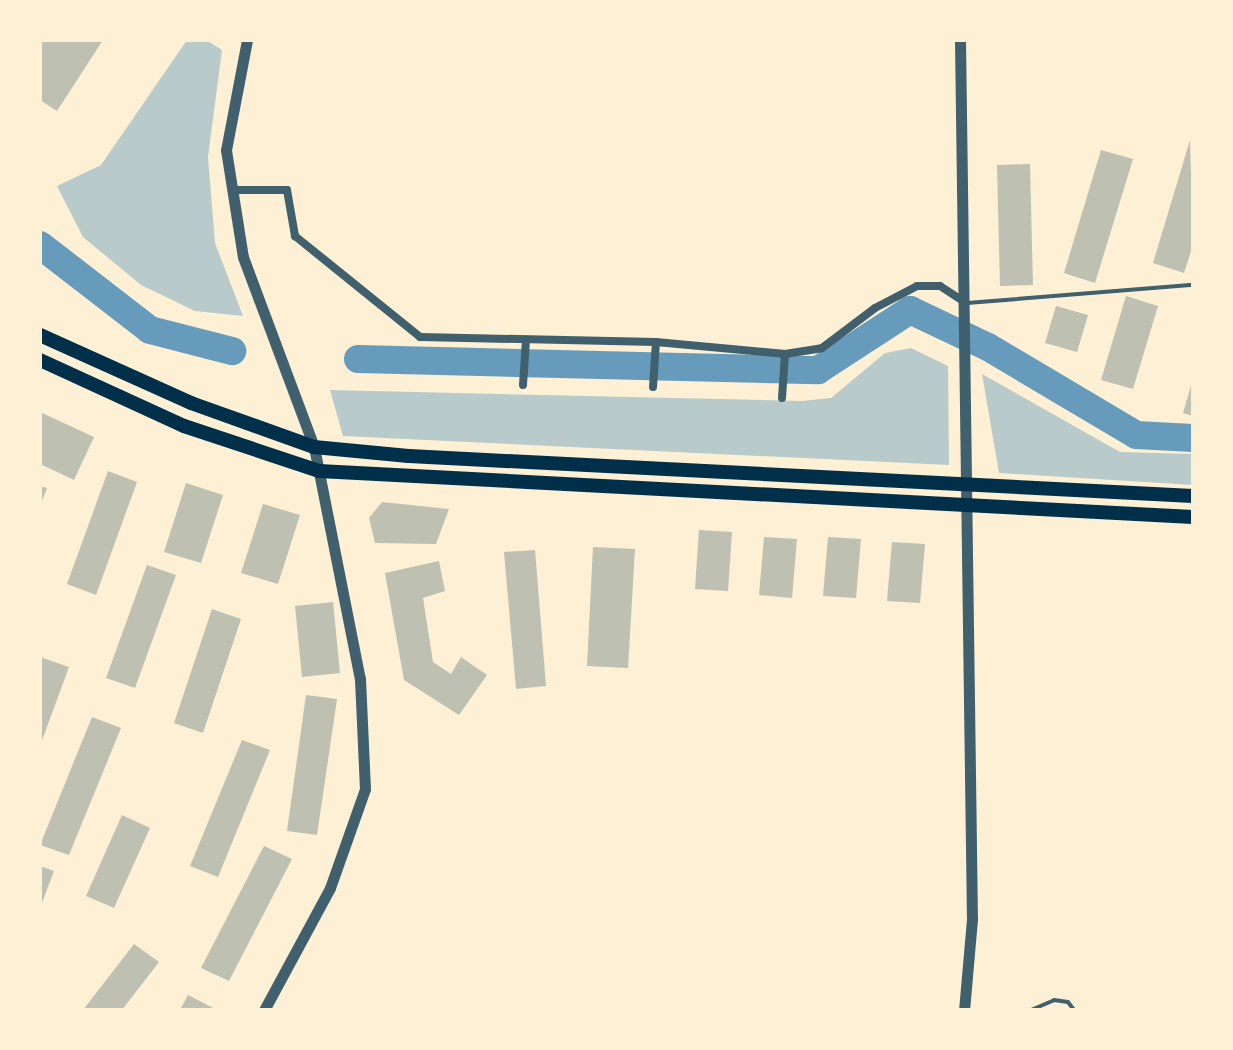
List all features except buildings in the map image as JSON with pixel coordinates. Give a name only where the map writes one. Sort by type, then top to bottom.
[{"type":"main road","points":[[40,335],[191,403],[314,447],[409,456],[968,481],[1193,496]]},
{"type":"main road","points":[[40,360],[184,426],[319,471],[1193,517]]},
{"type":"street","points":[[247,40],[226,150],[243,257],[314,447],[360,679],[365,789],[330,888],[264,1010]]},
{"type":"street","points":[[960,40],[967,304],[972,919],[964,1010]]},
{"type":"street","points":[[233,190],[287,190],[295,236],[420,337],[656,342],[785,354],[822,348],[875,308],[917,286],[940,286],[967,304]]},
{"type":"street","points":[[523,385],[526,340]]},
{"type":"street","points":[[653,387],[656,342]]},
{"type":"street","points":[[782,398],[785,354]]},
{"type":"lane","points":[[967,304],[1193,285]]},
{"type":"lane","points":[[1031,1010],[1054,1000],[1068,1002],[1074,1010]]},
{"type":"shaded area","points":[[187,40],[206,40],[222,50],[208,157],[215,243],[243,316],[195,311],[141,285],[83,237],[57,186],[101,165]]},
{"type":"shaded area","points":[[911,348],[948,366],[949,465],[343,436],[330,390],[802,401],[831,398],[885,353]]},
{"type":"shaded area","points":[[982,374],[1120,452],[1193,454],[1193,485],[999,473]]},
{"type":"waterway","points":[[40,245],[150,330],[232,351]]},
{"type":"waterway","points":[[358,359],[818,370],[910,310],[988,347],[1136,435],[1193,438]]}]
